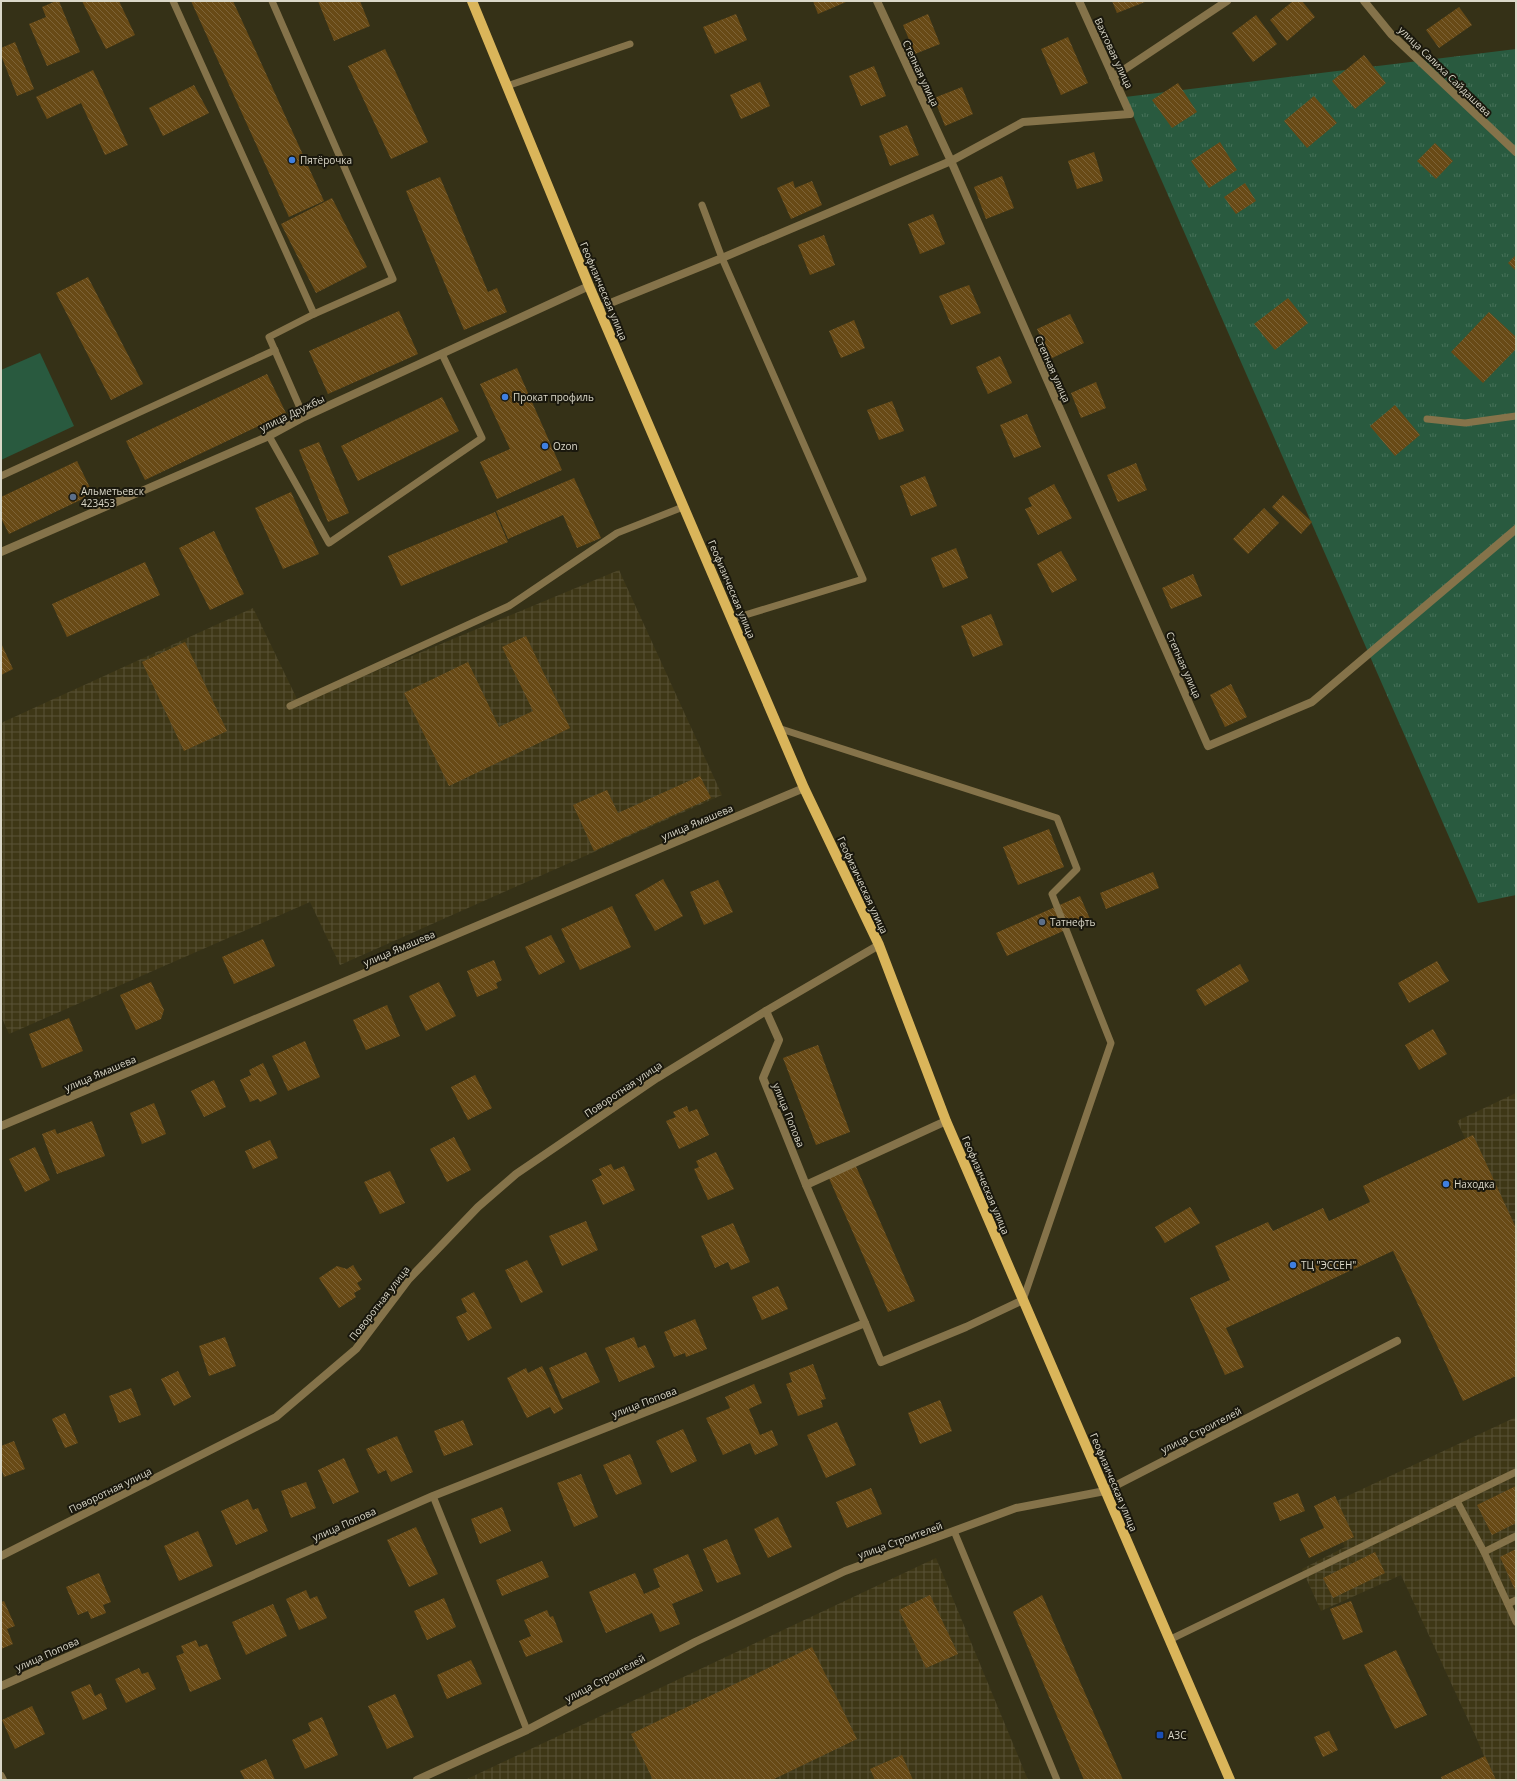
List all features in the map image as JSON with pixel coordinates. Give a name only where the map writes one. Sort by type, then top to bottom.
[{"type":"main road","name":"Геофизическая улица","points":[[472,1],[598,308],[804,788],[879,945],[946,1121],[1230,1780]]},
{"type":"street","name":"Степная улица","points":[[877,1],[951,161],[1208,746],[1312,702],[1516,530]]},
{"type":"street","name":"Вахтовая улица","points":[[951,161],[1023,122],[1130,114],[1079,1]]},
{"type":"street","points":[[1113,77],[1227,1]]},
{"type":"street","name":"улица Салиха Сайдашева","points":[[1364,1],[1391,34],[1516,152]]},
{"type":"street","points":[[598,308],[722,258],[951,161]]},
{"type":"street","name":"улица Дружбы","points":[[1,552],[269,436],[304,418],[589,286]]},
{"type":"street","name":"улица Ямашева","points":[[1,1126],[804,788]]},
{"type":"street","points":[[766,1011],[879,945]]},
{"type":"street","name":"улица Попова","points":[[1,1686],[433,1496],[684,1397],[865,1323],[806,1185],[763,1078],[779,1040],[766,1011]]},
{"type":"street","name":"Поворотная улица","points":[[1,1556],[276,1417],[356,1349],[408,1280],[478,1207],[516,1174],[657,1078],[766,1011]]},
{"type":"street","points":[[806,1185],[946,1121]]},
{"type":"street","points":[[865,1323],[881,1362],[966,1327],[1023,1300]]},
{"type":"street","name":"улица Строителей","points":[[417,1780],[527,1730],[695,1642],[845,1571],[1016,1508],[1105,1491],[1397,1341]]},
{"type":"street","points":[[1,1776],[3,1780]]},
{"type":"lane","points":[[172,1],[314,314]]},
{"type":"lane","points":[[272,1],[392,279],[314,314],[269,337],[304,418]]},
{"type":"lane","points":[[507,86],[630,44]]},
{"type":"lane","points":[[702,205],[722,258],[863,579],[732,619]]},
{"type":"lane","points":[[1,476],[275,350]]},
{"type":"lane","points":[[269,436],[329,543],[482,438],[442,354]]},
{"type":"lane","points":[[1427,419],[1465,423],[1516,416]]},
{"type":"lane","points":[[290,706],[509,606],[617,533],[683,507]]},
{"type":"lane","points":[[778,728],[1057,818],[1077,869],[1052,894],[1111,1043],[1023,1300]]},
{"type":"lane","points":[[1169,1640],[1516,1472]]},
{"type":"lane","points":[[433,1496],[527,1730]]},
{"type":"lane","points":[[1457,1501],[1484,1552],[1516,1622]]},
{"type":"lane","points":[[954,1531],[1057,1780]]},
{"type":"lane","points":[[1484,1552],[1516,1536]]},
{"type":"lane","points":[[1508,1604],[1516,1600]]},
{"type":"shaded area","points":[[619,570],[722,795],[340,965],[310,902],[9,1034],[1,1016],[1,723],[253,608],[299,703]]},
{"type":"shaded area","points":[[1516,1093],[1516,1248],[1457,1121]]},
{"type":"shaded area","points":[[1516,1417],[1516,1780],[1494,1780],[1476,1737],[1401,1575],[1321,1611],[1302,1569],[1345,1547],[1324,1507]]},
{"type":"shaded area","points":[[936,1558],[1028,1780],[465,1780]]},
{"type":"green space","points":[[1516,49],[1516,895],[1478,903],[1125,97]]},
{"type":"green space","points":[[40,353],[74,426],[1,460],[1,370]]},
{"type":"building","points":[[59,1],[80,52],[47,66],[29,24],[46,17],[42,7]]},
{"type":"building","points":[[82,1],[119,1],[135,35],[106,49]]},
{"type":"building","points":[[191,1],[233,1],[324,201],[289,217]]},
{"type":"building","points":[[318,1],[360,1],[370,26],[334,41]]},
{"type":"building","points":[[813,1],[845,1],[846,2],[818,14]]},
{"type":"building","points":[[1112,1],[1144,1],[1145,2],[1117,13]]},
{"type":"building","points":[[1293,1],[1302,1],[1315,17],[1287,41],[1270,20]]},
{"type":"building","points":[[1459,7],[1472,25],[1439,48],[1426,30]]},
{"type":"building","points":[[736,14],[747,40],[715,54],[703,27]]},
{"type":"building","points":[[928,14],[940,44],[915,54],[903,25]]},
{"type":"building","points":[[1256,15],[1277,44],[1253,62],[1232,33]]},
{"type":"building","points":[[1068,37],[1088,83],[1061,95],[1041,49]]},
{"type":"building","points":[[15,42],[34,89],[17,96],[1,55],[1,48]]},
{"type":"building","points":[[385,49],[428,142],[391,159],[348,66]]},
{"type":"building","points":[[1364,55],[1386,83],[1355,109],[1332,81]]},
{"type":"building","points":[[874,66],[886,96],[861,106],[849,76]]},
{"type":"building","points":[[93,70],[128,145],[105,155],[81,103],[47,119],[36,97]]},
{"type":"building","points":[[760,82],[770,106],[741,119],[730,95]]},
{"type":"building","points":[[1178,83],[1197,112],[1172,128],[1152,100]]},
{"type":"building","points":[[194,85],[209,113],[163,136],[149,108]]},
{"type":"building","points":[[962,87],[973,114],[945,126],[934,98]]},
{"type":"building","points":[[1314,96],[1337,123],[1307,148],[1284,121]]},
{"type":"building","points":[[907,125],[919,155],[890,166],[879,136]]},
{"type":"building","points":[[1220,142],[1237,170],[1209,188],[1191,161]]},
{"type":"building","points":[[1435,143],[1453,161],[1436,179],[1417,161]]},
{"type":"building","points":[[1094,152],[1103,181],[1077,189],[1068,161]]},
{"type":"building","points":[[1002,176],[1014,208],[986,219],[974,187]]},
{"type":"building","points":[[440,177],[488,292],[497,288],[507,312],[464,330],[406,191]]},
{"type":"building","points":[[793,181],[795,188],[812,181],[822,205],[791,219],[777,188]]},
{"type":"building","points":[[1245,183],[1256,201],[1236,214],[1224,197]]},
{"type":"building","points":[[332,198],[367,267],[316,293],[281,224]]},
{"type":"building","points":[[933,214],[945,244],[920,254],[908,224]]},
{"type":"building","points":[[824,235],[835,265],[810,275],[798,245]]},
{"type":"building","points":[[1516,255],[1516,271],[1508,263]]},
{"type":"building","points":[[88,277],[143,384],[111,400],[56,293]]},
{"type":"building","points":[[969,285],[981,313],[951,325],[939,296]]},
{"type":"building","points":[[1288,298],[1308,323],[1275,350],[1254,324]]},
{"type":"building","points":[[399,311],[418,354],[328,394],[309,351]]},
{"type":"building","points":[[1489,312],[1516,337],[1516,349],[1483,383],[1451,352]]},
{"type":"building","points":[[1070,314],[1084,343],[1050,359],[1037,329]]},
{"type":"building","points":[[854,320],[865,348],[841,358],[829,331]]},
{"type":"building","points":[[1000,356],[1012,383],[988,394],[976,367]]},
{"type":"building","points":[[517,368],[562,470],[497,499],[480,462],[510,449],[480,384]]},
{"type":"building","points":[[267,374],[286,413],[145,480],[126,441]]},
{"type":"building","points":[[1096,382],[1106,408],[1081,418],[1071,393]]},
{"type":"building","points":[[442,397],[459,431],[358,481],[341,446]]},
{"type":"building","points":[[892,401],[904,431],[879,440],[867,410]]},
{"type":"building","points":[[1395,405],[1420,435],[1395,456],[1370,426]]},
{"type":"building","points":[[1027,414],[1041,447],[1014,458],[1000,425]]},
{"type":"building","points":[[319,442],[349,513],[328,522],[299,450]]},
{"type":"building","points":[[77,461],[93,494],[9,534],[1,518],[1,497]]},
{"type":"building","points":[[1136,463],[1147,490],[1118,502],[1107,475]]},
{"type":"building","points":[[925,476],[937,506],[911,516],[900,486]]},
{"type":"building","points":[[574,478],[601,538],[577,548],[563,515],[508,539],[496,511]]},
{"type":"building","points":[[1054,484],[1072,518],[1038,535],[1025,509],[1032,506],[1028,498]]},
{"type":"building","points":[[291,492],[319,554],[283,569],[255,508]]},
{"type":"building","points":[[1283,495],[1312,522],[1301,534],[1272,507]]},
{"type":"building","points":[[1264,508],[1279,523],[1248,554],[1233,539]]},
{"type":"building","points":[[495,512],[508,542],[401,586],[388,556]]},
{"type":"building","points":[[214,531],[244,594],[210,610],[179,548]]},
{"type":"building","points":[[956,548],[968,578],[943,588],[931,558]]},
{"type":"building","points":[[1061,551],[1077,580],[1052,593],[1037,564]]},
{"type":"building","points":[[145,562],[160,595],[67,637],[52,604]]},
{"type":"building","points":[[1193,574],[1202,596],[1171,609],[1162,588]]},
{"type":"building","points":[[991,614],[1003,645],[973,657],[961,626]]},
{"type":"building","points":[[526,636],[570,728],[449,786],[404,693],[468,662],[499,727],[533,711],[502,647]]},
{"type":"building","points":[[185,642],[227,731],[184,751],[142,662]]},
{"type":"building","points":[[1,643],[13,669],[1,675]]},
{"type":"building","points":[[1231,684],[1247,717],[1225,727],[1210,695]]},
{"type":"building","points":[[700,776],[711,798],[594,851],[573,805],[607,790],[618,813]]},
{"type":"building","points":[[1049,829],[1064,867],[1018,885],[1003,847]]},
{"type":"building","points":[[1153,872],[1159,888],[1106,909],[1100,893]]},
{"type":"building","points":[[663,879],[683,916],[655,931],[635,895]]},
{"type":"building","points":[[718,880],[733,912],[704,925],[690,892]]},
{"type":"building","points":[[1080,896],[1090,919],[1007,956],[996,933]]},
{"type":"building","points":[[612,906],[631,947],[580,970],[561,929]]},
{"type":"building","points":[[551,935],[565,962],[539,975],[525,947]]},
{"type":"building","points":[[263,939],[275,966],[234,984],[222,957]]},
{"type":"building","points":[[494,960],[502,980],[496,983],[498,988],[477,997],[467,971]]},
{"type":"building","points":[[1437,961],[1449,981],[1409,1003],[1398,983]]},
{"type":"building","points":[[1240,964],[1249,981],[1205,1006],[1196,990]]},
{"type":"building","points":[[151,982],[164,1010],[161,1019],[136,1030],[120,995]]},
{"type":"building","points":[[439,982],[456,1016],[426,1031],[409,996]]},
{"type":"building","points":[[387,1005],[400,1036],[366,1050],[353,1020]]},
{"type":"building","points":[[69,1018],[83,1051],[42,1068],[29,1034]]},
{"type":"building","points":[[1433,1029],[1447,1054],[1419,1070],[1405,1045]]},
{"type":"building","points":[[305,1041],[320,1077],[288,1091],[272,1056]]},
{"type":"building","points":[[818,1045],[850,1132],[816,1145],[783,1058]]},
{"type":"building","points":[[263,1063],[277,1094],[260,1102],[258,1099],[250,1102],[240,1080],[251,1075],[249,1070]]},
{"type":"building","points":[[475,1075],[492,1108],[468,1120],[451,1087]]},
{"type":"building","points":[[214,1080],[226,1107],[204,1117],[191,1091]]},
{"type":"building","points":[[154,1103],[166,1134],[142,1144],[130,1113]]},
{"type":"building","points":[[687,1106],[689,1112],[697,1109],[709,1135],[679,1149],[666,1121],[676,1117],[673,1112]]},
{"type":"building","points":[[92,1121],[105,1156],[57,1174],[42,1134],[55,1129],[57,1134]]},
{"type":"building","name":"ТЦ \"ЭССЕН\"","points":[[1473,1135],[1516,1228],[1516,1376],[1463,1401],[1393,1251],[1226,1328],[1244,1367],[1225,1375],[1190,1298],[1230,1280],[1215,1246],[1268,1222],[1273,1231],[1323,1208],[1329,1221],[1370,1202],[1363,1186]]},
{"type":"building","points":[[454,1137],[471,1170],[447,1182],[430,1149]]},
{"type":"building","points":[[270,1140],[278,1158],[253,1169],[245,1151]]},
{"type":"building","points":[[35,1147],[50,1180],[25,1192],[9,1159]]},
{"type":"building","points":[[716,1152],[734,1189],[708,1200],[694,1169],[699,1167],[696,1161]]},
{"type":"building","points":[[611,1164],[614,1170],[624,1166],[635,1190],[603,1205],[592,1180],[602,1175],[599,1169]]},
{"type":"building","points":[[855,1164],[915,1301],[888,1312],[828,1176]]},
{"type":"building","points":[[390,1171],[405,1203],[380,1214],[364,1182]]},
{"type":"building","points":[[1190,1207],[1200,1223],[1165,1243],[1155,1227]]},
{"type":"building","points":[[586,1221],[598,1250],[562,1266],[549,1236]]},
{"type":"building","points":[[733,1223],[750,1262],[731,1270],[728,1262],[715,1268],[701,1236]]},
{"type":"building","points":[[527,1260],[543,1292],[521,1303],[505,1270]]},
{"type":"building","points":[[353,1265],[362,1280],[357,1283],[361,1289],[354,1293],[356,1297],[339,1308],[319,1278],[337,1266],[347,1269]]},
{"type":"building","points":[[778,1286],[788,1309],[762,1320],[752,1297]]},
{"type":"building","points":[[474,1292],[492,1328],[468,1341],[456,1317],[467,1312],[461,1299]]},
{"type":"building","points":[[695,1319],[707,1349],[686,1357],[685,1353],[674,1357],[664,1332]]},
{"type":"building","points":[[225,1337],[236,1366],[209,1376],[199,1346]]},
{"type":"building","points":[[634,1337],[638,1348],[645,1345],[655,1367],[619,1382],[605,1348]]},
{"type":"building","points":[[586,1352],[600,1382],[562,1399],[549,1368]]},
{"type":"building","points":[[813,1364],[826,1399],[821,1400],[823,1407],[798,1416],[786,1384],[792,1382],[789,1373]]},
{"type":"building","points":[[542,1366],[563,1409],[554,1414],[550,1407],[527,1418],[507,1378],[526,1368],[528,1373]]},
{"type":"building","points":[[178,1371],[191,1397],[174,1406],[161,1379]]},
{"type":"building","points":[[754,1384],[762,1403],[749,1409],[760,1435],[772,1430],[778,1445],[755,1455],[750,1443],[723,1455],[706,1418],[730,1408],[725,1397]]},
{"type":"building","points":[[131,1388],[141,1415],[119,1423],[109,1396]]},
{"type":"building","points":[[940,1400],[952,1431],[920,1444],[908,1413]]},
{"type":"building","points":[[65,1413],[78,1443],[65,1448],[52,1419]]},
{"type":"building","points":[[463,1420],[473,1445],[444,1456],[434,1431]]},
{"type":"building","points":[[837,1422],[856,1465],[826,1478],[807,1435]]},
{"type":"building","points":[[683,1429],[697,1461],[671,1473],[656,1441]]},
{"type":"building","points":[[397,1436],[413,1472],[391,1482],[386,1470],[378,1474],[366,1449]]},
{"type":"building","points":[[14,1441],[25,1469],[4,1477],[1,1468],[1,1446]]},
{"type":"building","points":[[630,1454],[642,1484],[616,1495],[603,1465]]},
{"type":"building","points":[[344,1458],[359,1492],[333,1504],[318,1470]]},
{"type":"building","points":[[581,1474],[598,1517],[574,1527],[557,1483]]},
{"type":"building","points":[[306,1482],[316,1508],[291,1518],[281,1491]]},
{"type":"building","points":[[1516,1486],[1516,1523],[1492,1535],[1477,1505]]},
{"type":"building","points":[[871,1488],[882,1514],[847,1528],[836,1502]]},
{"type":"building","points":[[1298,1493],[1305,1511],[1280,1521],[1273,1503]]},
{"type":"building","points":[[1335,1496],[1354,1537],[1309,1558],[1300,1539],[1324,1528],[1314,1506]]},
{"type":"building","points":[[248,1499],[253,1510],[258,1508],[268,1531],[236,1545],[221,1511]]},
{"type":"building","points":[[502,1507],[511,1531],[480,1544],[471,1519]]},
{"type":"building","points":[[778,1517],[792,1547],[768,1558],[754,1529]]},
{"type":"building","points":[[416,1527],[438,1574],[409,1587],[387,1540]]},
{"type":"building","points":[[198,1531],[213,1566],[179,1581],[164,1546]]},
{"type":"building","points":[[727,1539],[741,1574],[717,1583],[703,1549]]},
{"type":"building","points":[[1516,1549],[1516,1592],[1500,1557]]},
{"type":"building","points":[[1375,1552],[1385,1573],[1333,1598],[1323,1578]]},
{"type":"building","points":[[688,1554],[703,1591],[672,1604],[680,1624],[660,1632],[652,1613],[606,1633],[589,1592],[635,1573],[644,1594],[660,1587],[653,1569]]},
{"type":"building","points":[[542,1561],[549,1577],[502,1596],[496,1580]]},
{"type":"building","points":[[99,1573],[111,1602],[103,1605],[106,1613],[91,1619],[88,1611],[78,1615],[66,1587]]},
{"type":"building","points":[[306,1590],[310,1599],[317,1596],[327,1618],[299,1630],[286,1599]]},
{"type":"building","points":[[930,1595],[958,1654],[926,1668],[899,1610]]},
{"type":"building","points":[[1042,1595],[1123,1780],[1084,1780],[1013,1612]]},
{"type":"building","points":[[444,1598],[456,1627],[427,1640],[414,1611]]},
{"type":"building","points":[[4,1601],[15,1626],[7,1629],[13,1644],[1,1649],[1,1602]]},
{"type":"building","points":[[1351,1601],[1363,1632],[1343,1640],[1330,1609]]},
{"type":"building","points":[[273,1604],[287,1636],[246,1655],[232,1622]]},
{"type":"building","points":[[547,1610],[550,1617],[553,1616],[563,1642],[526,1657],[519,1641],[531,1636],[524,1620]]},
{"type":"building","points":[[196,1640],[199,1647],[207,1644],[221,1679],[190,1692],[176,1656],[184,1653],[181,1646]]},
{"type":"building","points":[[812,1647],[857,1739],[772,1780],[653,1780],[631,1734]]},
{"type":"building","points":[[1396,1650],[1427,1715],[1395,1729],[1364,1665]]},
{"type":"building","points":[[471,1660],[482,1684],[447,1699],[437,1675]]},
{"type":"building","points":[[139,1668],[142,1674],[148,1672],[156,1689],[126,1703],[115,1679]]},
{"type":"building","points":[[90,1684],[95,1696],[101,1693],[107,1709],[83,1720],[71,1692]]},
{"type":"building","points":[[395,1694],[414,1737],[387,1749],[368,1706]]},
{"type":"building","points":[[32,1706],[45,1734],[15,1749],[2,1720]]},
{"type":"building","points":[[322,1717],[338,1755],[305,1769],[292,1740],[311,1731],[308,1723]]},
{"type":"building","points":[[1329,1731],[1338,1750],[1323,1757],[1314,1737]]},
{"type":"building","points":[[902,1755],[913,1780],[875,1780],[870,1769]]},
{"type":"building","points":[[1485,1756],[1496,1780],[1442,1780],[1441,1777]]},
{"type":"building","points":[[266,1759],[275,1780],[245,1780],[240,1771]]},
{"type":"place","name":"Пятёрочка","points":[[292,160]]},
{"type":"place","name":"Прокат профиль","points":[[505,397]]},
{"type":"place","name":"Ozon","points":[[545,446]]},
{"type":"place","name":"Альметьевск 423453","points":[[73,497]]},
{"type":"place","name":"Татнефть","points":[[1042,922]]},
{"type":"place","name":"Находка","points":[[1446,1184]]},
{"type":"place","name":"ТЦ \"ЭССЕН\"","points":[[1293,1265]]},
{"type":"place","name":"АЗС","points":[[1160,1735]]}]
